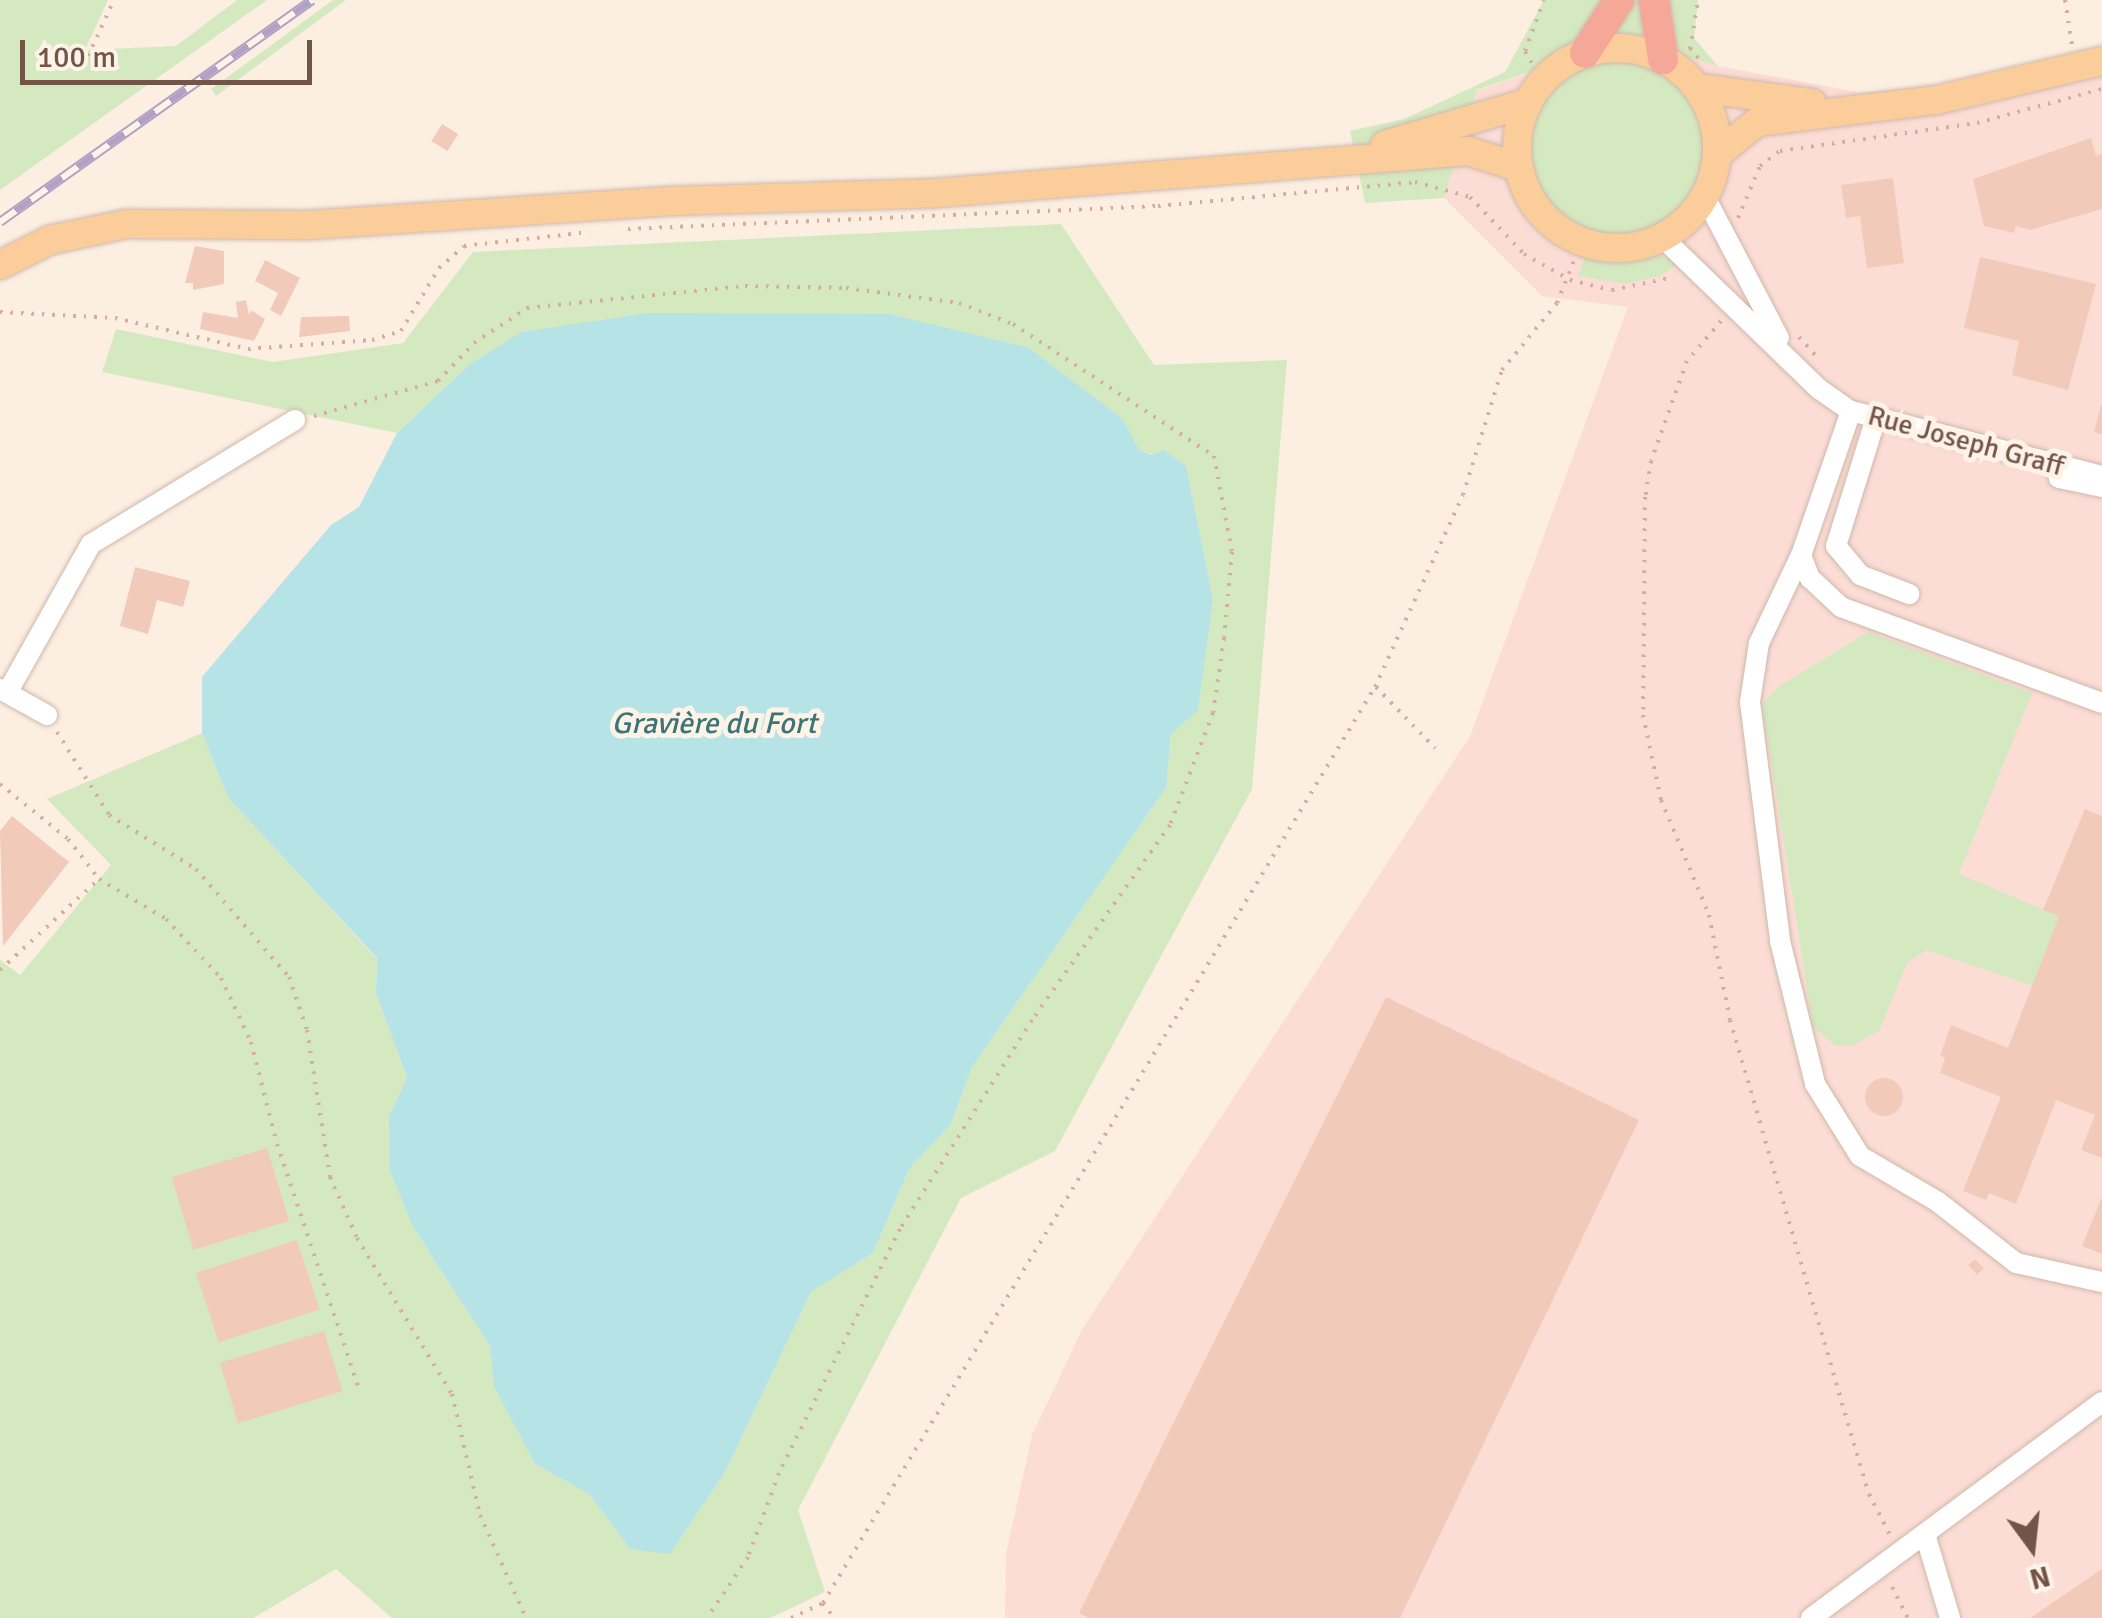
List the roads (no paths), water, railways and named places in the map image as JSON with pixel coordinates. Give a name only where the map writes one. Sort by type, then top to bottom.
[{"type":"highway","points":[[1585,53],[1619,0]]},
{"type":"highway","points":[[1654,0],[1677,54]]},
{"type":"main road","points":[[1251,170],[1418,137],[1534,92],[1585,53],[1638,50],[1677,54],[1710,108],[1718,154],[1705,197],[1663,238],[1622,249],[1581,242],[1546,220],[1518,168],[1534,92]]},
{"type":"main road","points":[[1718,154],[1757,122],[1936,100],[2088,59]]},
{"type":"main road","points":[[1698,88],[1848,108]]},
{"type":"main road","points":[[0,266],[50,240],[126,224],[309,225],[1251,170],[1468,151],[1518,168]]},
{"type":"street","name":"Rue Joseph Graff","points":[[1705,197],[1790,358]]},
{"type":"street","name":"Rue Joseph Graff","points":[[1663,238],[1852,411],[1876,421],[2102,476]]},
{"type":"street","points":[[1852,411],[1801,555],[1759,643],[1750,702],[1780,941],[1815,1084],[1860,1156],[1938,1202],[2016,1263],[2102,1282]]},
{"type":"street","points":[[48,715],[4,692],[91,544],[296,420]]},
{"type":"street","points":[[1876,421],[1836,546],[1860,575],[1909,594]]},
{"type":"street","points":[[2056,465],[2059,478],[2102,487]]},
{"type":"street","points":[[1801,555],[1810,578],[1841,607],[2102,703]]},
{"type":"street","points":[[1810,1618],[2102,1402]]},
{"type":"street","points":[[1925,1534],[1950,1618]]},
{"type":"water","name":"Gravière du Fort","points":[[647,313],[889,314],[1029,348],[1123,419],[1139,450],[1152,455],[1164,450],[1186,466],[1213,599],[1198,710],[1171,734],[1166,788],[972,1067],[951,1124],[909,1169],[873,1253],[811,1292],[725,1472],[670,1554],[630,1549],[589,1494],[535,1464],[494,1386],[490,1346],[413,1227],[390,1170],[389,1116],[407,1078],[376,993],[377,958],[228,798],[202,733],[202,677],[331,525],[359,507],[397,433],[470,364],[522,332]]},
{"type":"railway","points":[[0,222],[312,0]]}]
